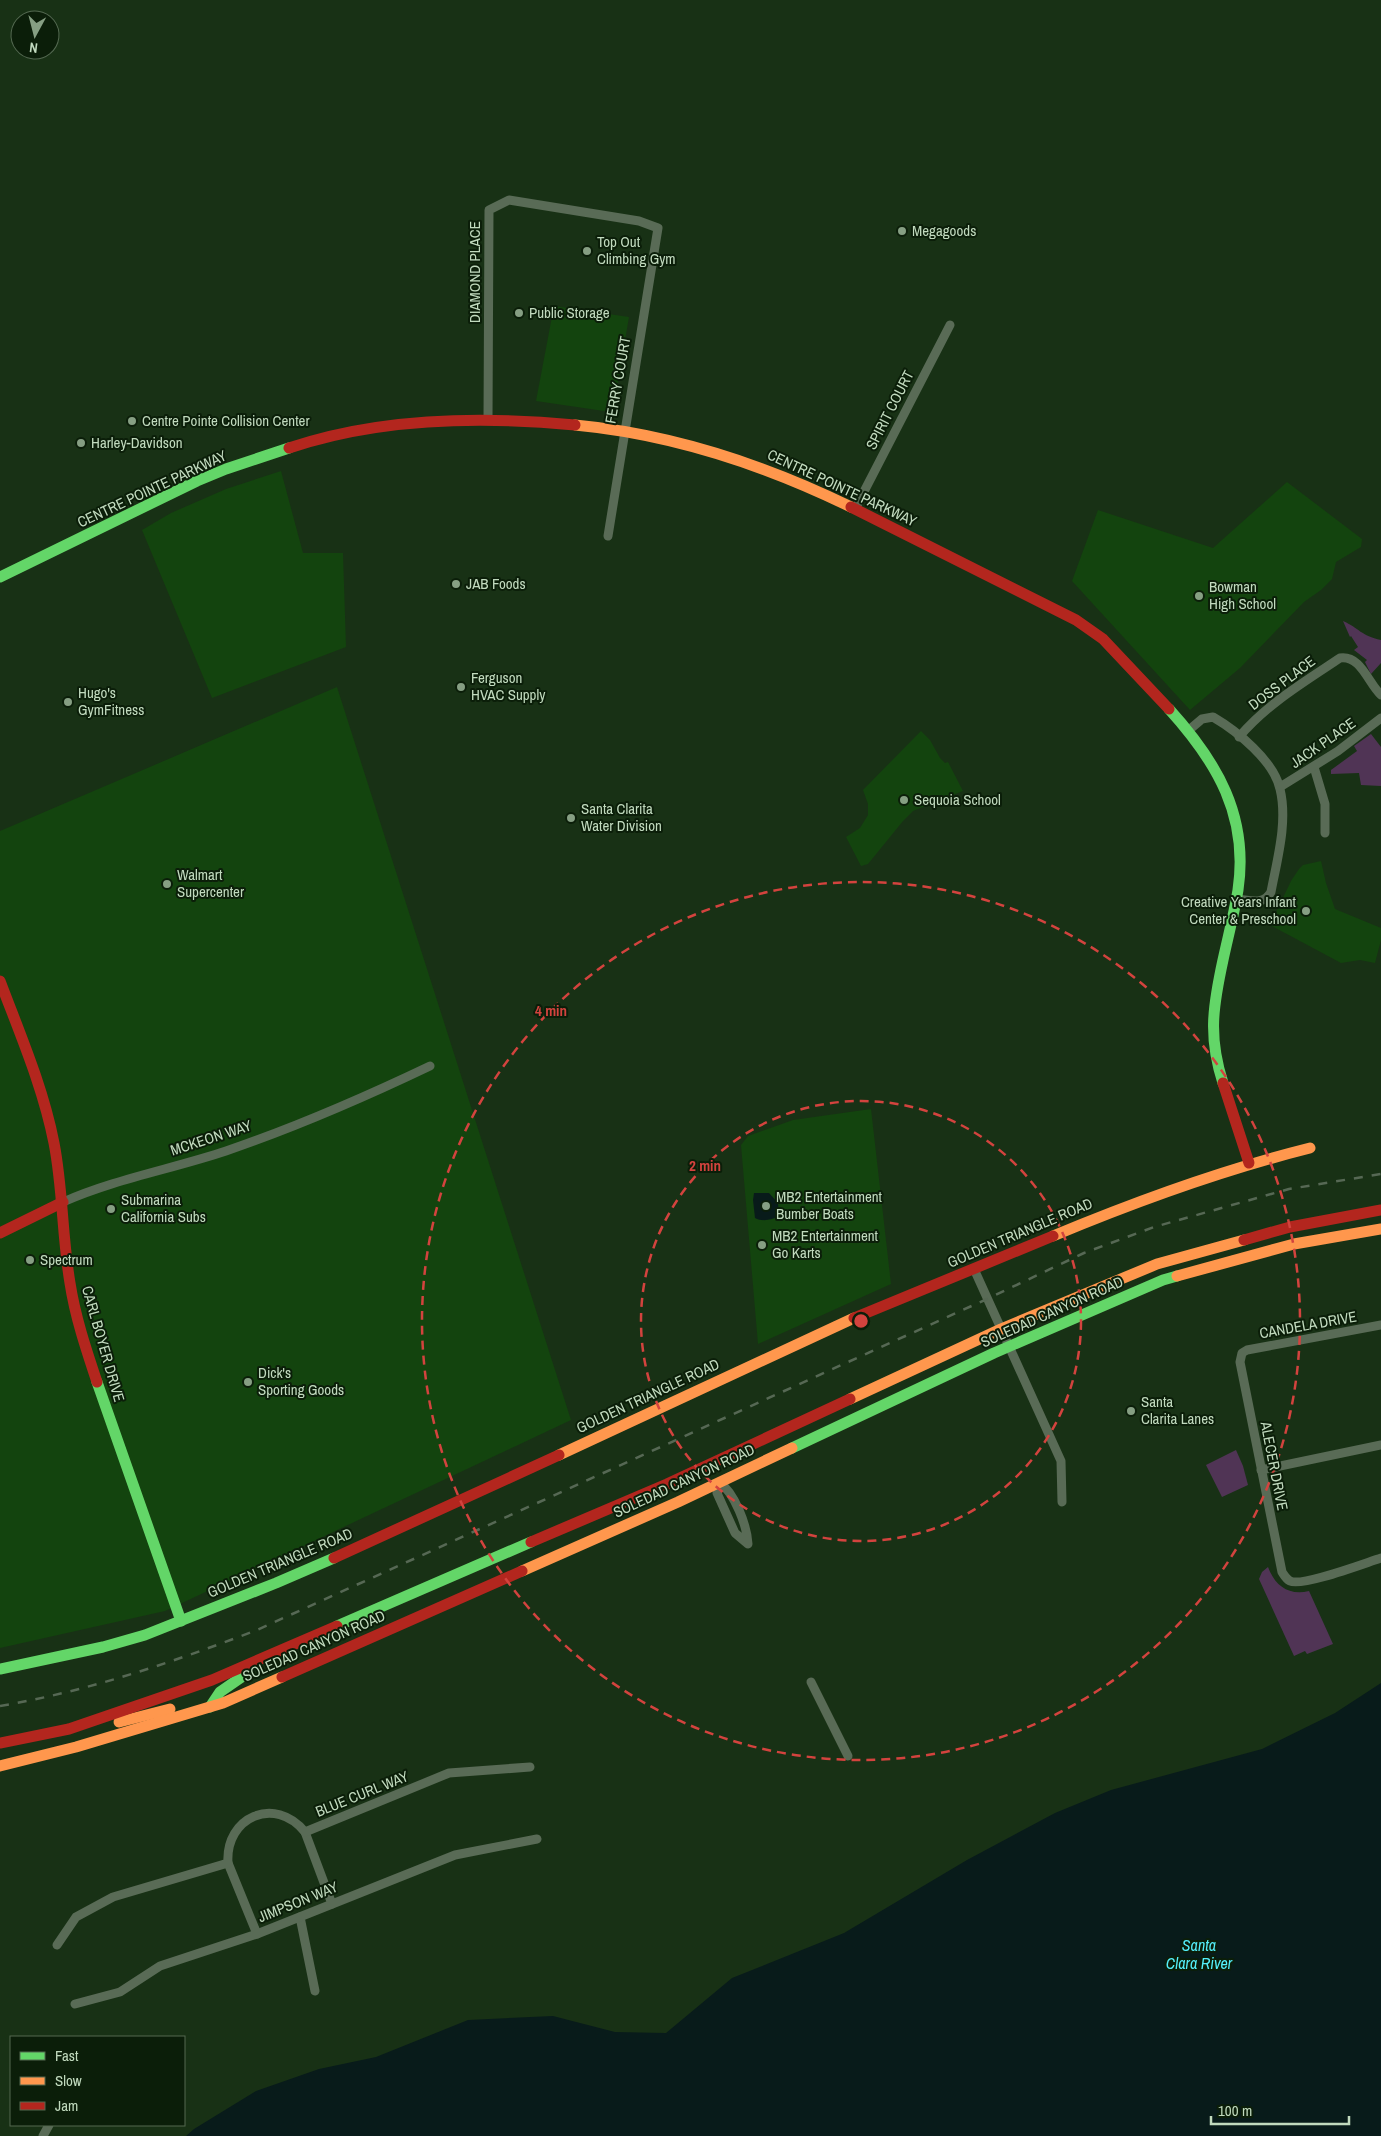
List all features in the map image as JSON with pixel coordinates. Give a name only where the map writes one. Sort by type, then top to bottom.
[{"type":"street","name":"DIAMOND PLACE","points":[[488,419],[489,210],[509,200],[639,222],[658,228]]},
{"type":"street","name":"FERRY COURT","points":[[608,536],[658,228]]},
{"type":"street","name":"SPIRIT COURT","points":[[855,509],[950,325]]},
{"type":"street","name":"CENTRE POINTE PARKWAY","points":[[0,577],[187,486],[264,456],[316,441],[375,429],[422,423],[488,419],[540,420],[624,430],[690,444],[787,477],[855,509],[1076,620],[1090,629],[1103,639],[1189,730],[1212,760],[1234,813],[1240,851],[1240,870],[1236,899],[1214,1004],[1213,1037],[1219,1070],[1249,1163]]},
{"type":"street","name":"DOSS PLACE","points":[[1239,737],[1282,697],[1340,658],[1346,657],[1358,663],[1371,685],[1381,696]]},
{"type":"street","points":[[1189,730],[1202,719],[1214,717],[1264,760],[1280,787],[1282,826],[1271,892],[1268,898],[1262,902],[1236,899]]},
{"type":"street","name":"JACK PLACE","points":[[1280,787],[1314,767],[1381,718]]},
{"type":"street","points":[[1314,767],[1325,804],[1325,833]]},
{"type":"street","name":"CARL BOYER DRIVE","points":[[0,981],[45,1104],[58,1164],[73,1299],[91,1365],[181,1621]]},
{"type":"street","name":"MCKEON WAY","points":[[0,1232],[63,1202],[109,1184],[228,1150],[378,1092],[430,1066]]},
{"type":"street","name":"GOLDEN TRIANGLE ROAD","points":[[0,1669],[103,1647],[145,1635],[181,1621],[276,1583],[445,1509],[879,1307],[1115,1210],[1249,1163],[1310,1148]]},
{"type":"street","name":"SOLEDAD CANYON ROAD","points":[[0,1743],[68,1729],[198,1686],[698,1470],[1001,1330],[1157,1264],[1290,1227],[1381,1210]]},
{"type":"street","name":"SOLEDAD CANYON ROAD","points":[[0,1766],[76,1747],[216,1703],[719,1482],[1009,1346],[1163,1280],[1294,1244],[1381,1229]]},
{"type":"street","points":[[974,1269],[1061,1461],[1062,1502]]},
{"type":"street","name":"CANDELA DRIVE","points":[[1242,1353],[1247,1350],[1381,1325]]},
{"type":"street","name":"ALECER DRIVE","points":[[1242,1353],[1240,1362],[1282,1572],[1290,1581],[1310,1580],[1381,1558]]},
{"type":"street","points":[[549,1535],[563,1534],[597,1522],[697,1479],[706,1478],[719,1482],[728,1488],[747,1529],[748,1544],[735,1533],[717,1493],[719,1482],[718,1477],[727,1465],[785,1437],[801,1421]]},
{"type":"street","points":[[1261,1470],[1381,1445]]},
{"type":"street","points":[[68,1729],[115,1723],[216,1703],[219,1691],[244,1676],[268,1656]]},
{"type":"street","points":[[811,1682],[848,1756]]},
{"type":"street","name":"BLUE CURL WAY","points":[[228,1863],[231,1838],[240,1824],[256,1815],[272,1813],[284,1815],[293,1820],[305,1832],[449,1773],[530,1767]]},
{"type":"street","points":[[305,1832],[332,1904]]},
{"type":"street","name":"JIMPSON WAY","points":[[75,2004],[120,1992],[160,1966],[256,1934],[455,1855],[538,1839]]},
{"type":"street","points":[[57,1945],[76,1917],[113,1897],[228,1863],[256,1934]]},
{"type":"street","points":[[300,1917],[305,1937],[309,1970],[315,1991]]},
{"type":"shaded area","points":[[554,306],[629,317],[614,405],[604,411],[536,401]]},
{"type":"shaded area","points":[[281,471],[303,553],[343,553],[346,647],[212,698],[142,530],[171,513],[226,489]]},
{"type":"shaded area","name":"Bowman High School","points":[[1287,482],[1362,539],[1361,547],[1336,562],[1332,579],[1321,590],[1304,602],[1240,668],[1190,710],[1072,581],[1098,510],[1213,548]]},
{"type":"shaded area","points":[[1343,621],[1364,634],[1381,640],[1381,663],[1371,674],[1365,662],[1367,660],[1354,650],[1358,647],[1350,637]]},
{"type":"shaded area","points":[[337,687],[571,1420],[165,1611],[0,1648],[0,831]]},
{"type":"shaded area","name":"Sequoia School","points":[[921,731],[930,740],[940,758],[945,763],[948,762],[963,791],[913,811],[868,864],[861,866],[846,837],[860,828],[868,815],[868,804],[863,790]]},
{"type":"shaded area","points":[[1371,734],[1381,747],[1381,786],[1361,785],[1359,773],[1331,774],[1331,770],[1357,751],[1354,746]]},
{"type":"shaded area","name":"Creative Years Infant Center & Preschool","points":[[1321,861],[1335,909],[1381,928],[1381,940],[1375,963],[1360,960],[1341,963],[1270,925],[1291,881],[1299,869],[1303,865]]},
{"type":"shaded area","points":[[871,1109],[891,1284],[758,1344],[741,1145],[748,1136],[793,1120]]},
{"type":"shaded area","points":[[1236,1450],[1248,1485],[1222,1497],[1206,1465]]},
{"type":"shaded area","points":[[1268,1567],[1279,1584],[1289,1591],[1309,1591],[1333,1644],[1307,1654],[1305,1651],[1294,1656],[1259,1579],[1262,1572]]},
{"type":"water","name":"MB2 Entertainment Bumber Boats","points":[[754,1193],[769,1193],[778,1203],[779,1216],[767,1220],[755,1218]]},
{"type":"water","name":"Santa Clara River","points":[[1381,1683],[1381,2136],[186,2136],[194,2129],[256,2091],[319,2069],[376,2057],[468,2020],[553,2016],[615,2032],[666,2033],[732,1978],[844,1933],[967,1860],[1055,1813],[1111,1790],[1262,1749],[1335,1713]]},
{"type":"railway","points":[[0,1706],[98,1684],[194,1653],[257,1630],[987,1299],[1084,1253],[1154,1227],[1289,1189],[1381,1174]]},
{"type":"traffic: fast","points":[[0,577],[197,481],[226,469],[289,448]]},
{"type":"traffic: fast","points":[[1169,709],[1202,749],[1215,770],[1234,814],[1239,838],[1238,890],[1220,977],[1214,1021],[1215,1051],[1223,1083]]},
{"type":"traffic: fast","points":[[792,1448],[994,1353],[1163,1280],[1177,1276]]},
{"type":"traffic: fast","points":[[97,1382],[181,1621]]},
{"type":"traffic: fast","points":[[337,1626],[531,1542]]},
{"type":"traffic: fast","points":[[0,1669],[103,1647],[145,1635],[334,1558]]},
{"type":"traffic: fast","points":[[210,1707],[220,1692],[246,1674]]},
{"type":"traffic: slow","points":[[575,425],[647,436],[717,454],[785,478],[851,507]]},
{"type":"traffic: slow","points":[[1053,1236],[1180,1187],[1310,1148]]},
{"type":"traffic: slow","points":[[1177,1276],[1294,1244],[1381,1229]]},
{"type":"traffic: slow","points":[[850,1399],[1001,1329],[1157,1264],[1244,1240]]},
{"type":"traffic: slow","points":[[559,1455],[854,1318]]},
{"type":"traffic: slow","points":[[522,1571],[678,1502],[792,1448]]},
{"type":"traffic: slow","points":[[0,1766],[76,1747],[223,1703],[282,1677]]},
{"type":"traffic: slow","points":[[119,1722],[170,1709]]},
{"type":"traffic: jam","points":[[289,448],[358,430],[430,422],[467,420],[575,425]]},
{"type":"traffic: jam","points":[[851,507],[1076,620],[1103,639],[1169,709]]},
{"type":"traffic: jam","points":[[0,981],[30,1061],[49,1122],[57,1160],[65,1248],[72,1295],[81,1332],[97,1382]]},
{"type":"traffic: jam","points":[[1223,1083],[1249,1163]]},
{"type":"traffic: jam","points":[[0,1233],[63,1202]]},
{"type":"traffic: jam","points":[[1244,1240],[1290,1227],[1381,1210]]},
{"type":"traffic: jam","points":[[854,1318],[1053,1236]]},
{"type":"traffic: jam","points":[[531,1542],[667,1484],[850,1399]]},
{"type":"traffic: jam","points":[[334,1558],[559,1455]]},
{"type":"traffic: jam","points":[[282,1677],[522,1571]]},
{"type":"traffic: jam","points":[[0,1743],[69,1729],[212,1680],[337,1626]]},
{"type":"place","name":"Megagoods","points":[[902,231]]},
{"type":"place","name":"Top Out Climbing Gym","points":[[587,251]]},
{"type":"place","name":"Public Storage","points":[[519,313]]},
{"type":"place","name":"Centre Pointe Collision Center","points":[[132,421]]},
{"type":"place","name":"Harley-Davidson","points":[[81,443]]},
{"type":"place","name":"JAB Foods","points":[[456,584]]},
{"type":"place","name":"Bowman High School","points":[[1199,596]]},
{"type":"place","name":"Ferguson HVAC Supply","points":[[461,687]]},
{"type":"place","name":"Hugo's GymFitness","points":[[68,702]]},
{"type":"place","name":"Sequoia School","points":[[904,800]]},
{"type":"place","name":"Santa Clarita Water Division","points":[[571,818]]},
{"type":"place","name":"Walmart Supercenter","points":[[167,884]]},
{"type":"place","name":"Creative Years Infant Center & Preschool","points":[[1306,911]]},
{"type":"place","name":"MB2 Entertainment Bumber Boats","points":[[766,1206]]},
{"type":"place","name":"Submarina California Subs","points":[[111,1209]]},
{"type":"place","name":"MB2 Entertainment Go Karts","points":[[762,1245]]},
{"type":"place","name":"Spectrum","points":[[30,1260]]},
{"type":"place","name":"Dick's Sporting Goods","points":[[248,1382]]},
{"type":"place","name":"Santa Clarita Lanes","points":[[1131,1411]]}]
